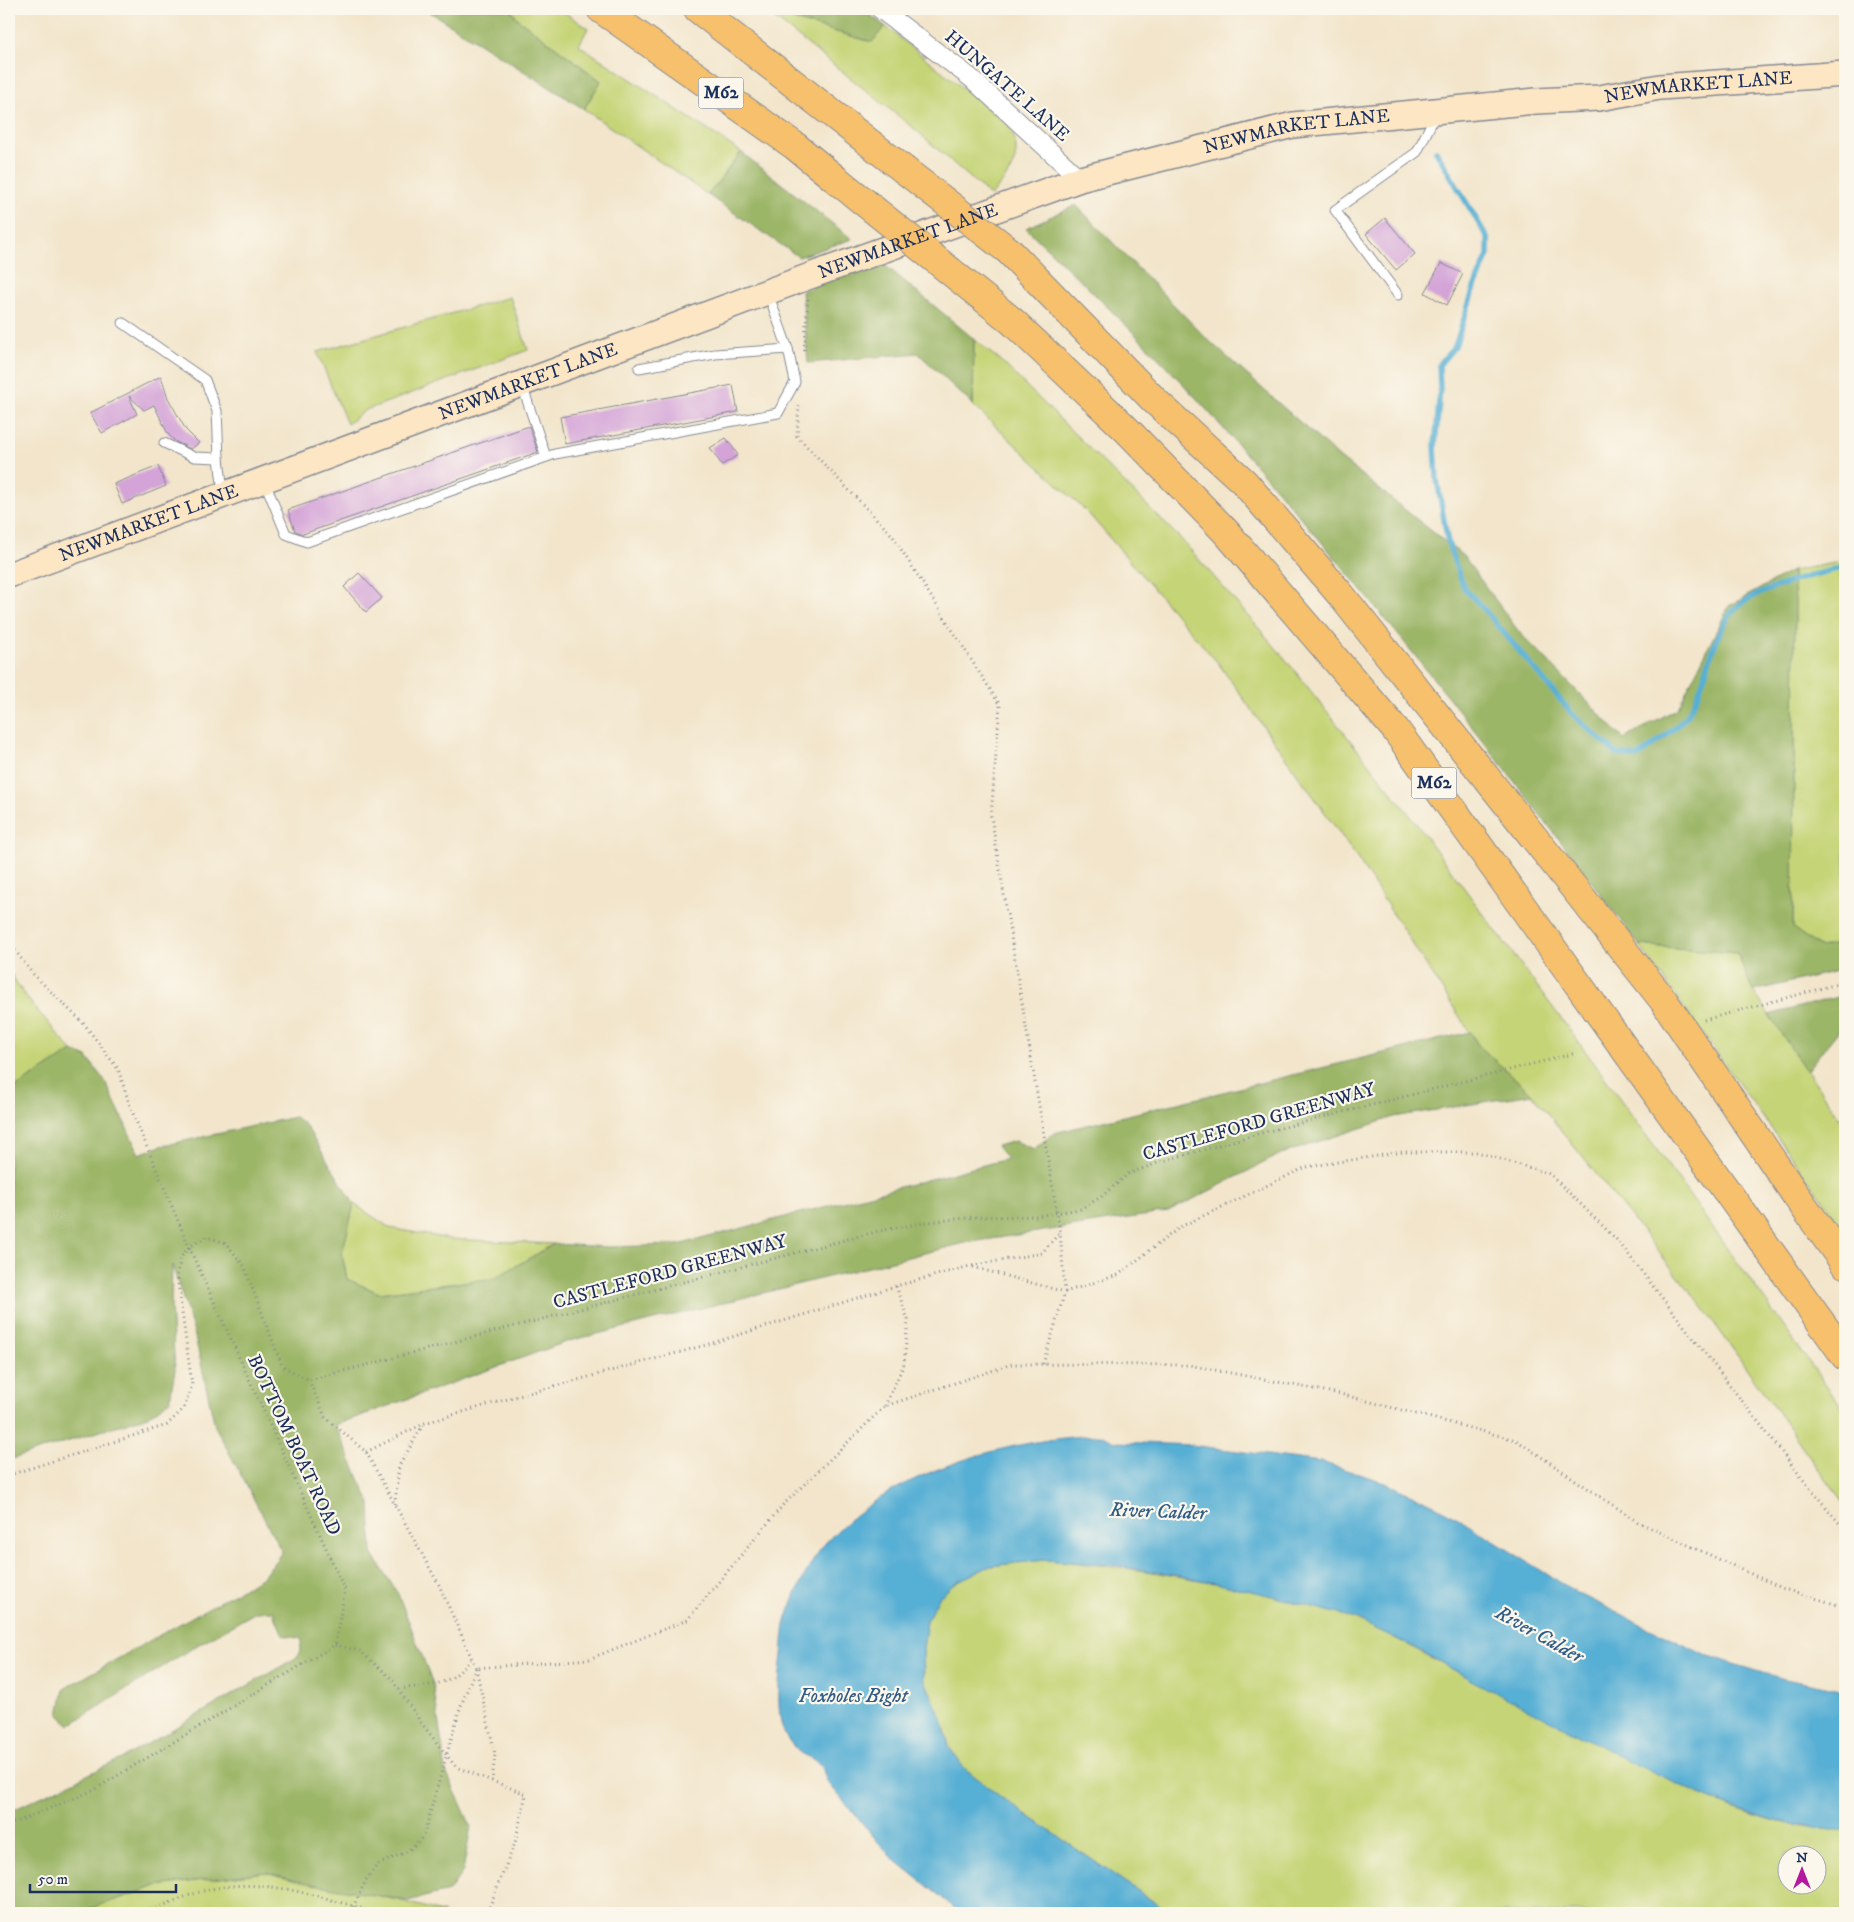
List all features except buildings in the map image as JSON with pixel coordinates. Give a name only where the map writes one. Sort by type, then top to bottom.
[{"type":"highway","name":"M62","points":[[602,9],[794,146],[1012,321],[1125,428],[1226,532],[1395,729],[1845,1356]]},
{"type":"highway","name":"M62","points":[[698,9],[1009,251],[1156,402],[1244,482],[1342,596],[1664,1001],[1795,1194],[1845,1264]]},
{"type":"main road","name":"NEWMARKET LANE","points":[[9,575],[810,276],[1080,179],[1293,125],[1599,98],[1660,87],[1845,74]]},
{"type":"street","name":"HUNGATE LANE","points":[[880,9],[971,78],[1080,179]]},
{"type":"lane","points":[[1398,295],[1335,210],[1417,152],[1437,111]]},
{"type":"lane","points":[[264,480],[286,534],[307,542],[546,457],[778,413],[794,382],[788,349],[768,293]]},
{"type":"lane","points":[[123,323],[204,380],[218,411],[219,458],[224,495]]},
{"type":"lane","points":[[639,368],[715,354],[788,349]]},
{"type":"lane","points":[[522,384],[546,457]]},
{"type":"lane","points":[[164,443],[194,457],[219,458]]},
{"type":"path","points":[[804,351],[810,276]]},
{"type":"path","points":[[800,398],[797,436],[892,535],[1000,705],[991,816],[1060,1232],[1065,1292],[1043,1364]]},
{"type":"path","name":"BOTTOM BOAT ROAD","points":[[9,942],[32,973],[85,1025],[118,1069],[131,1109],[189,1247],[345,1590],[335,1645]]},
{"type":"path","points":[[1703,1020],[1845,982]]},
{"type":"path","name":"CASTLEFORD GREENWAY","points":[[309,1380],[879,1232],[938,1221],[1057,1214],[1080,1209],[1101,1197],[1128,1174],[1160,1162],[1261,1133],[1576,1053]]},
{"type":"path","points":[[970,1266],[1065,1292],[1118,1275],[1180,1227],[1306,1167],[1403,1152],[1477,1152],[1550,1174],[1618,1241],[1801,1477],[1845,1530]]},
{"type":"path","points":[[366,1452],[424,1423],[706,1345],[896,1286],[970,1266],[1042,1253],[1060,1232]]},
{"type":"path","points":[[9,1475],[167,1425],[184,1408],[192,1386],[177,1276],[181,1256],[189,1247],[206,1237],[226,1243],[244,1266],[282,1366],[309,1380],[325,1417],[366,1452],[439,1585],[476,1668],[495,1754],[492,1781]]},
{"type":"path","points":[[476,1668],[589,1659],[687,1620],[783,1505],[885,1406],[904,1364],[908,1320],[896,1286]]},
{"type":"path","points":[[885,1406],[1012,1364],[1189,1365],[1340,1394],[1516,1440],[1638,1522],[1784,1589],[1845,1608]]},
{"type":"path","points":[[395,1505],[399,1466],[424,1423]]},
{"type":"path","points":[[9,1825],[92,1791],[335,1645],[360,1650],[392,1678],[456,1767],[526,1794],[515,1843],[487,1913]]},
{"type":"path","points":[[399,1689],[445,1683],[461,1672],[472,1658]]},
{"type":"path","points":[[353,1906],[366,1880],[377,1864],[408,1850],[423,1836],[460,1708],[476,1668]]},
{"type":"path","points":[[142,1913],[217,1888],[254,1886],[293,1890],[378,1913]]},
{"type":"green space","points":[[425,9],[510,9],[518,19],[601,81],[584,109]]},
{"type":"green space","points":[[510,9],[559,9],[588,28],[579,45],[741,152],[708,195],[584,109],[601,81],[518,19]]},
{"type":"green space","points":[[763,9],[777,9],[791,19],[872,42],[885,26],[1008,124],[1016,145],[1016,154],[1014,163],[1005,179],[991,196],[911,126]]},
{"type":"green space","points":[[777,9],[862,9],[885,26],[872,42],[791,19]]},
{"type":"green space","points":[[741,152],[852,239],[799,257],[708,195]]},
{"type":"green space","points":[[1076,205],[1207,339],[1340,458],[1463,556],[1519,632],[1624,739],[1678,708],[1729,606],[1792,571],[1795,601],[1793,928],[1821,948],[1845,942],[1845,969],[1753,991],[1737,953],[1639,945],[1479,736],[1312,531],[1177,377],[1026,228]]},
{"type":"green space","points":[[880,261],[974,339],[973,405],[918,353],[808,363],[802,291]]},
{"type":"green space","points":[[510,297],[528,350],[366,410],[347,424],[317,352]]},
{"type":"green space","points":[[974,339],[1004,364],[1181,539],[1282,655],[1409,814],[1600,1071],[1845,1412],[1845,1506],[1702,1306],[1532,1094],[1478,1045],[1351,849],[1218,663],[1088,513],[973,405]]},
{"type":"green space","points":[[1845,561],[1845,942],[1821,948],[1793,929],[1795,601],[1792,571]]},
{"type":"green space","points":[[1639,945],[1737,953],[1753,991],[1845,1126],[1845,1231]]},
{"type":"green space","points":[[9,971],[26,997],[72,1051],[9,1092]]},
{"type":"green space","points":[[1845,995],[1845,1023],[1806,1071],[1769,1015]]},
{"type":"green space","points":[[1470,1032],[1478,1045],[1532,1094],[1394,1117],[1281,1154],[1168,1212],[965,1243],[569,1341],[335,1425],[370,1503],[372,1553],[398,1594],[433,1684],[446,1772],[471,1826],[463,1871],[449,1891],[407,1901],[312,1884],[266,1872],[157,1886],[76,1913],[9,1913],[9,1812],[125,1757],[299,1656],[302,1639],[283,1635],[273,1611],[256,1612],[199,1644],[70,1725],[59,1715],[64,1689],[263,1577],[282,1552],[215,1426],[194,1332],[172,1265],[171,1307],[175,1370],[170,1400],[148,1416],[9,1460],[9,1092],[72,1051],[87,1057],[106,1083],[139,1154],[161,1146],[295,1117],[306,1126],[354,1204],[342,1254],[347,1279],[379,1293],[495,1278],[554,1244],[608,1247],[678,1245],[1007,1159],[997,1146],[1015,1141],[1034,1149],[1054,1133]]},
{"type":"green space","points":[[354,1204],[390,1228],[450,1239],[554,1244],[495,1278],[379,1293],[347,1279],[342,1254]]},
{"type":"green space","points":[[1045,1560],[1109,1566],[1205,1581],[1349,1617],[1400,1641],[1485,1687],[1682,1786],[1748,1813],[1813,1829],[1845,1831],[1845,1913],[1170,1913],[1002,1798],[963,1767],[949,1747],[943,1722],[924,1678],[923,1649],[927,1620],[939,1597],[958,1581],[990,1566]]},
{"type":"green space","points":[[266,1872],[422,1906],[444,1913],[76,1913],[157,1886]]},
{"type":"water","name":"Foxholes Bight","points":[[1100,1435],[1116,1442],[1191,1445],[1321,1462],[1381,1481],[1441,1508],[1579,1594],[1705,1655],[1780,1678],[1845,1691],[1845,1831],[1831,1831],[1776,1821],[1714,1800],[1659,1776],[1471,1680],[1418,1649],[1353,1618],[1273,1596],[1192,1578],[1113,1565],[1045,1560],[990,1566],[958,1581],[939,1597],[927,1620],[923,1649],[924,1678],[943,1722],[949,1747],[963,1767],[1002,1798],[1170,1913],[961,1913],[890,1856],[826,1780],[819,1763],[799,1752],[785,1735],[780,1714],[779,1689],[785,1625],[797,1591],[823,1546],[856,1515],[886,1494],[920,1477],[955,1463],[991,1452],[1028,1443]]},
{"type":"waterway","points":[[1436,151],[1488,239],[1488,255],[1474,288],[1455,346],[1439,365],[1440,390],[1435,446],[1437,480],[1448,543],[1464,588],[1573,715],[1617,754],[1638,757],[1671,731],[1687,715],[1700,689],[1719,635],[1733,611],[1741,604],[1769,590],[1802,578],[1845,567]]},
{"type":"water label","name":"River Calder","points":[[1158,1512]]},
{"type":"water label","name":"River Calder","points":[[1539,1635]]}]
